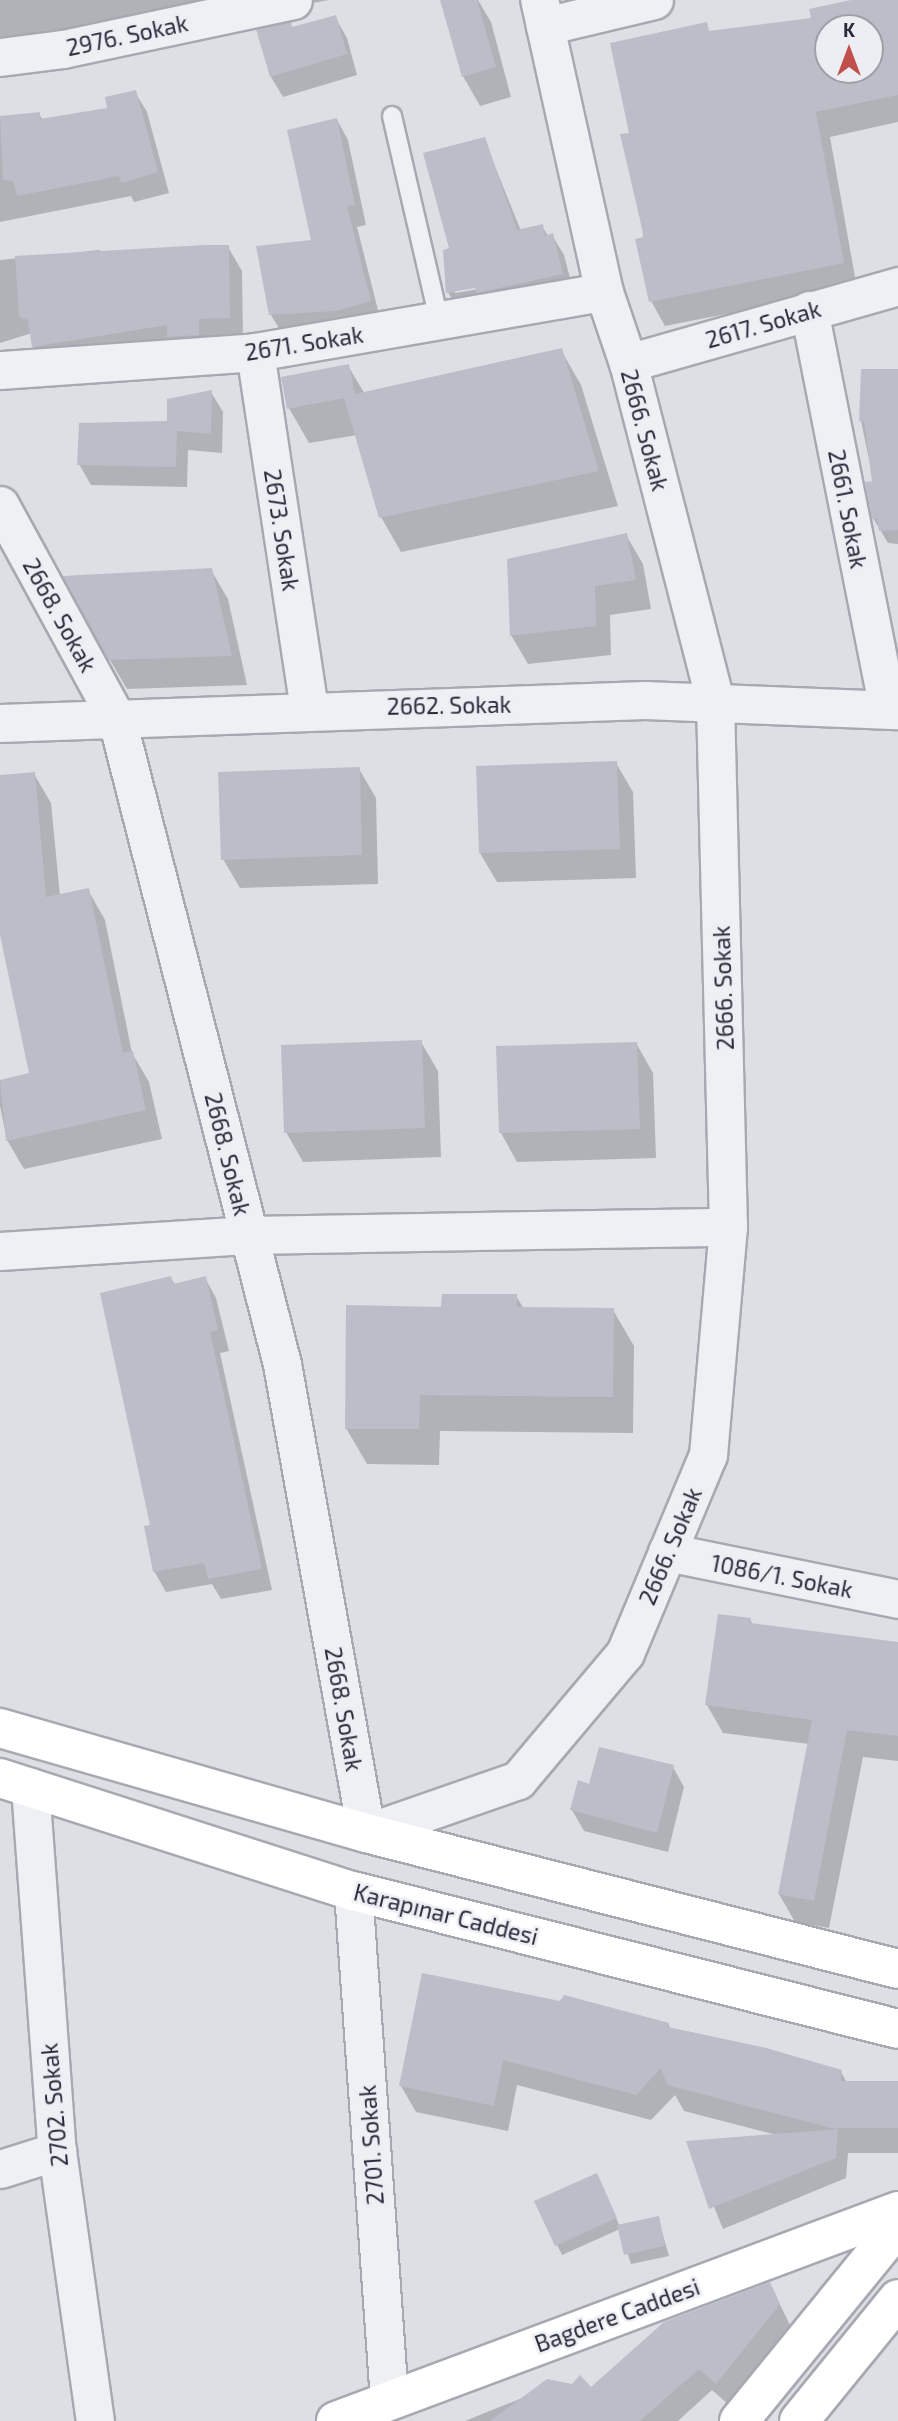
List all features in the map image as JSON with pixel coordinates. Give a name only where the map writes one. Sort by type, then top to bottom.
[{"type":"main road","points":[[0,1728],[366,1833],[898,1969]]},
{"type":"main road","name":"Karapınar Caddesi","points":[[15,1783],[354,1891],[898,2029]]},
{"type":"main road","name":"Bagdere Caddesi","points":[[336,2421],[898,2211]]},
{"type":"main road","points":[[739,2421],[898,2226]]},
{"type":"main road","points":[[799,2421],[898,2299]]},
{"type":"street","name":"2976. Sokak","points":[[0,57],[63,49],[293,0]]},
{"type":"street","points":[[542,13],[654,0]]},
{"type":"street","name":"2666. Sokak","points":[[366,1833],[519,1780],[625,1653],[708,1455],[728,1227],[715,701],[628,363],[604,292],[542,13]]},
{"type":"street","name":"2617. Sokak","points":[[628,363],[898,286]]},
{"type":"street","name":"2671. Sokak","points":[[0,370],[255,352],[604,292]]},
{"type":"street","name":"2661. Sokak","points":[[809,310],[893,710]]},
{"type":"street","name":"2673. Sokak","points":[[255,352],[309,709]]},
{"type":"street","name":"2668. Sokak","points":[[0,505],[117,720],[282,1364],[366,1833]]},
{"type":"street","name":"2662. Sokak","points":[[0,723],[117,720],[309,709],[715,701],[893,710]]},
{"type":"street","points":[[0,1251],[249,1235],[728,1227]]},
{"type":"street","name":"1086/1. Sokak","points":[[667,1552],[898,1599]]},
{"type":"street","name":"2702. Sokak","points":[[15,1783],[57,2151],[95,2421]]},
{"type":"street","name":"2701. Sokak","points":[[354,1891],[389,2400]]},
{"type":"street","points":[[0,2169],[57,2151]]},
{"type":"lane","points":[[392,116],[439,320]]},
{"type":"building","points":[[440,0],[477,0],[496,67],[462,77]]},
{"type":"building","points":[[851,0],[898,0],[898,95],[816,112],[844,263],[649,302],[635,239],[644,237],[620,134],[629,133],[610,43],[707,22],[709,31],[811,18],[809,9]]},
{"type":"building","points":[[336,15],[347,54],[270,77],[256,29],[291,22],[292,27]]},
{"type":"building","points":[[136,90],[158,172],[121,183],[119,176],[17,196],[13,181],[3,180],[0,116],[40,112],[40,119],[107,108],[105,97]]},
{"type":"building","points":[[337,118],[355,205],[347,206],[371,301],[336,311],[269,315],[256,246],[311,240],[287,130]]},
{"type":"building","points":[[485,137],[517,230],[543,224],[545,236],[553,233],[563,274],[477,293],[475,288],[446,293],[443,250],[449,248],[423,153]]},
{"type":"building","points":[[229,245],[230,318],[199,319],[199,335],[167,337],[167,325],[32,347],[28,320],[19,317],[15,256]]},
{"type":"building","points":[[562,348],[599,471],[379,518],[344,398],[287,409],[281,377],[349,364],[355,394]]},
{"type":"building","points":[[861,369],[898,369],[898,530],[879,531],[877,519],[872,519],[865,482],[872,481],[864,421],[859,421]]},
{"type":"building","points":[[212,390],[211,434],[177,431],[176,467],[77,465],[79,423],[167,421],[167,399]]},
{"type":"building","points":[[627,533],[636,580],[595,586],[596,626],[510,636],[507,559]]},
{"type":"building","points":[[212,568],[232,656],[108,660],[63,576]]},
{"type":"building","points":[[617,761],[620,849],[479,853],[476,766]]},
{"type":"building","points":[[360,767],[362,855],[221,860],[218,772]]},
{"type":"building","points":[[35,772],[46,897],[89,888],[123,1053],[133,1051],[146,1110],[6,1141],[0,1080],[29,1073],[0,935],[0,775]]},
{"type":"building","points":[[422,1040],[425,1128],[284,1133],[281,1045]]},
{"type":"building","points":[[637,1042],[640,1129],[499,1133],[496,1046]]},
{"type":"building","points":[[171,1276],[173,1284],[206,1276],[218,1330],[210,1332],[262,1569],[208,1579],[204,1563],[153,1572],[144,1526],[150,1525],[100,1293]]},
{"type":"building","points":[[442,1294],[517,1294],[517,1307],[614,1308],[613,1397],[420,1395],[419,1429],[345,1429],[346,1305],[441,1307]]},
{"type":"building","points":[[718,1614],[751,1618],[750,1623],[898,1642],[898,1736],[847,1730],[814,1901],[778,1894],[812,1720],[705,1705]]},
{"type":"building","points":[[599,1747],[674,1765],[657,1833],[570,1810],[578,1780],[589,1784]]},
{"type":"building","points":[[422,1973],[560,2001],[564,1995],[669,2023],[668,2027],[766,2048],[842,2070],[841,2081],[898,2081],[898,2128],[831,2128],[667,2085],[661,2068],[636,2095],[503,2060],[494,2106],[399,2086]]},
{"type":"building","points":[[838,2129],[836,2158],[709,2209],[686,2141]]},
{"type":"building","points":[[597,2173],[617,2218],[555,2246],[534,2201]]},
{"type":"building","points":[[659,2216],[665,2246],[624,2255],[617,2225]]},
{"type":"building","points":[[770,2282],[780,2304],[716,2384],[699,2369],[640,2421],[490,2421],[547,2379],[572,2384],[580,2375],[591,2387],[664,2322]]}]
